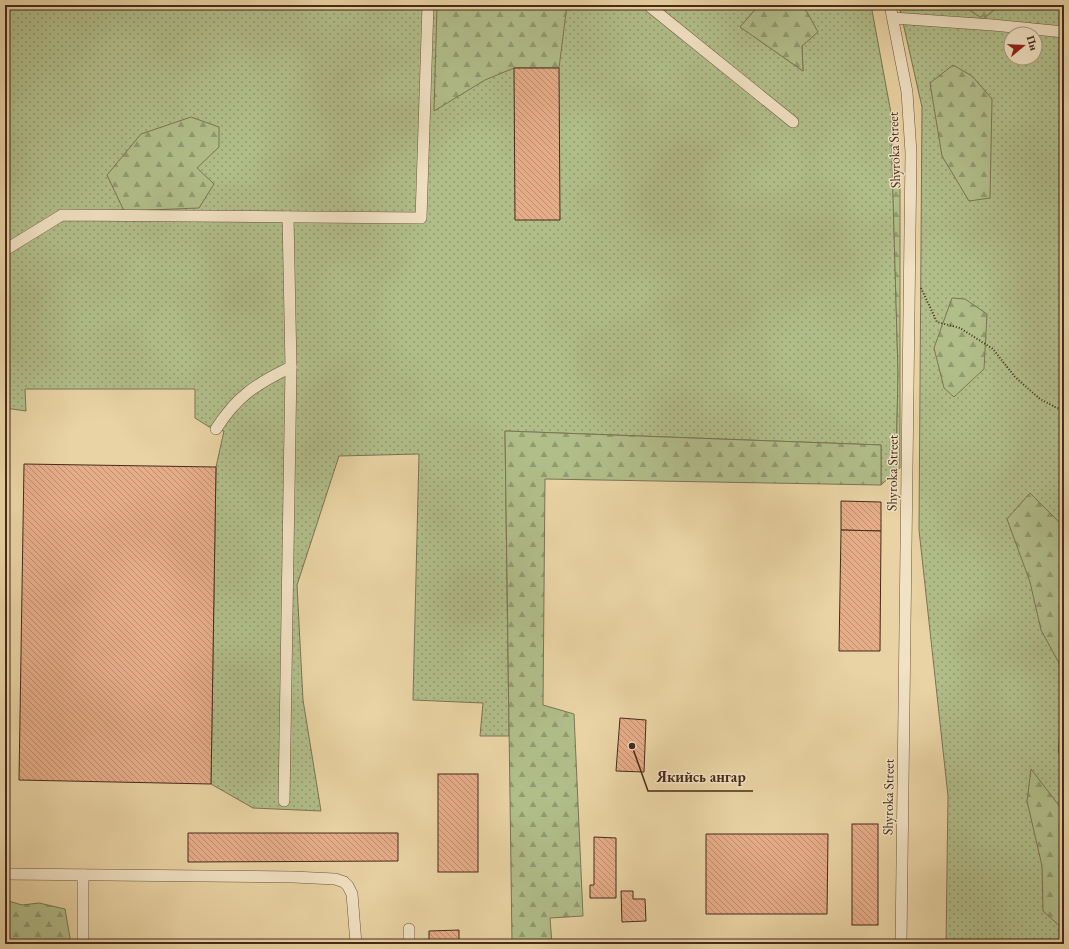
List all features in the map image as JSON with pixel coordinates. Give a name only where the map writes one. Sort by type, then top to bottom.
[{"type":"street","points":[[5,250],[62,215],[421,218],[428,5]]},
{"type":"street","points":[[648,5],[793,122]]},
{"type":"street","name":"Shyroka Street","points":[[890,5],[894,18],[907,92],[911,153],[901,944]]},
{"type":"street","points":[[894,18],[1064,32]]},
{"type":"street","points":[[284,801],[291,367],[288,217]]},
{"type":"street","points":[[216,429],[229,409],[248,390],[291,367]]},
{"type":"street","points":[[5,874],[293,876],[340,880],[348,886],[352,894],[356,944]]},
{"type":"street","points":[[82,944],[83,875]]},
{"type":"street","points":[[409,928],[409,944]]},
{"type":"path","points":[[920,287],[937,322],[960,328],[993,349],[1015,377],[1040,399],[1057,408],[1064,409]]},
{"type":"green space","points":[[5,5],[759,5],[741,27],[803,71],[802,46],[807,12],[800,5],[871,5],[891,113],[898,373],[896,471],[881,485],[881,445],[505,431],[509,736],[480,736],[483,703],[413,700],[419,454],[339,456],[297,585],[303,700],[321,811],[253,808],[211,784],[216,467],[224,431],[211,428],[195,418],[195,389],[25,389],[26,411],[5,408]]},
{"type":"green space","points":[[437,5],[567,5],[559,68],[514,68],[485,80],[434,111]]},
{"type":"green space","points":[[759,5],[800,5],[807,12],[818,32],[802,46],[803,71],[740,27]]},
{"type":"green space","points":[[899,5],[1064,5],[1064,944],[946,944],[948,796],[919,530],[922,107]]},
{"type":"green space","points":[[962,5],[1000,5],[983,19]]},
{"type":"green space","points":[[953,65],[972,76],[992,99],[990,198],[969,201],[942,156],[930,83]]},
{"type":"green space","points":[[191,117],[219,127],[219,147],[197,168],[214,184],[199,208],[124,211],[107,175],[141,134]]},
{"type":"green space","points":[[892,161],[900,174],[900,468],[896,471],[898,373]]},
{"type":"green space","points":[[952,298],[965,299],[987,314],[984,369],[954,397],[944,388],[934,348]]},
{"type":"green space","points":[[505,431],[881,445],[881,485],[545,479],[543,705],[574,714],[583,916],[550,918],[552,944],[512,944]]},
{"type":"green space","points":[[1030,493],[1064,527],[1064,680],[1059,663],[1041,630],[1030,582],[1007,519]]},
{"type":"green space","points":[[1064,715],[1064,757],[1058,752],[1061,725]]},
{"type":"green space","points":[[1031,769],[1064,812],[1064,930],[1043,911],[1042,866],[1027,801]]},
{"type":"green space","points":[[5,900],[22,905],[39,903],[65,909],[71,944],[5,944]]},
{"type":"building","points":[[514,68],[559,68],[560,220],[515,220]]},
{"type":"building","points":[[24,464],[216,467],[211,784],[19,780]]},
{"type":"building","points":[[841,501],[881,502],[881,531],[841,530]]},
{"type":"building","points":[[841,530],[881,531],[880,651],[839,651]]},
{"type":"building","points":[[620,718],[646,720],[644,772],[616,771]]},
{"type":"building","points":[[438,774],[478,774],[478,872],[438,872]]},
{"type":"building","points":[[852,824],[878,824],[878,925],[852,925]]},
{"type":"building","points":[[188,833],[398,833],[398,861],[188,862]]},
{"type":"building","points":[[706,834],[828,834],[827,914],[706,914]]},
{"type":"building","points":[[594,837],[616,838],[616,898],[590,898],[590,885],[594,885]]},
{"type":"building","points":[[621,891],[633,891],[633,899],[645,899],[646,921],[622,922]]},
{"type":"building","points":[[459,930],[459,944],[429,944],[429,931]]},
{"type":"place","name":"Якийсь ангар","points":[[632,746]]}]
